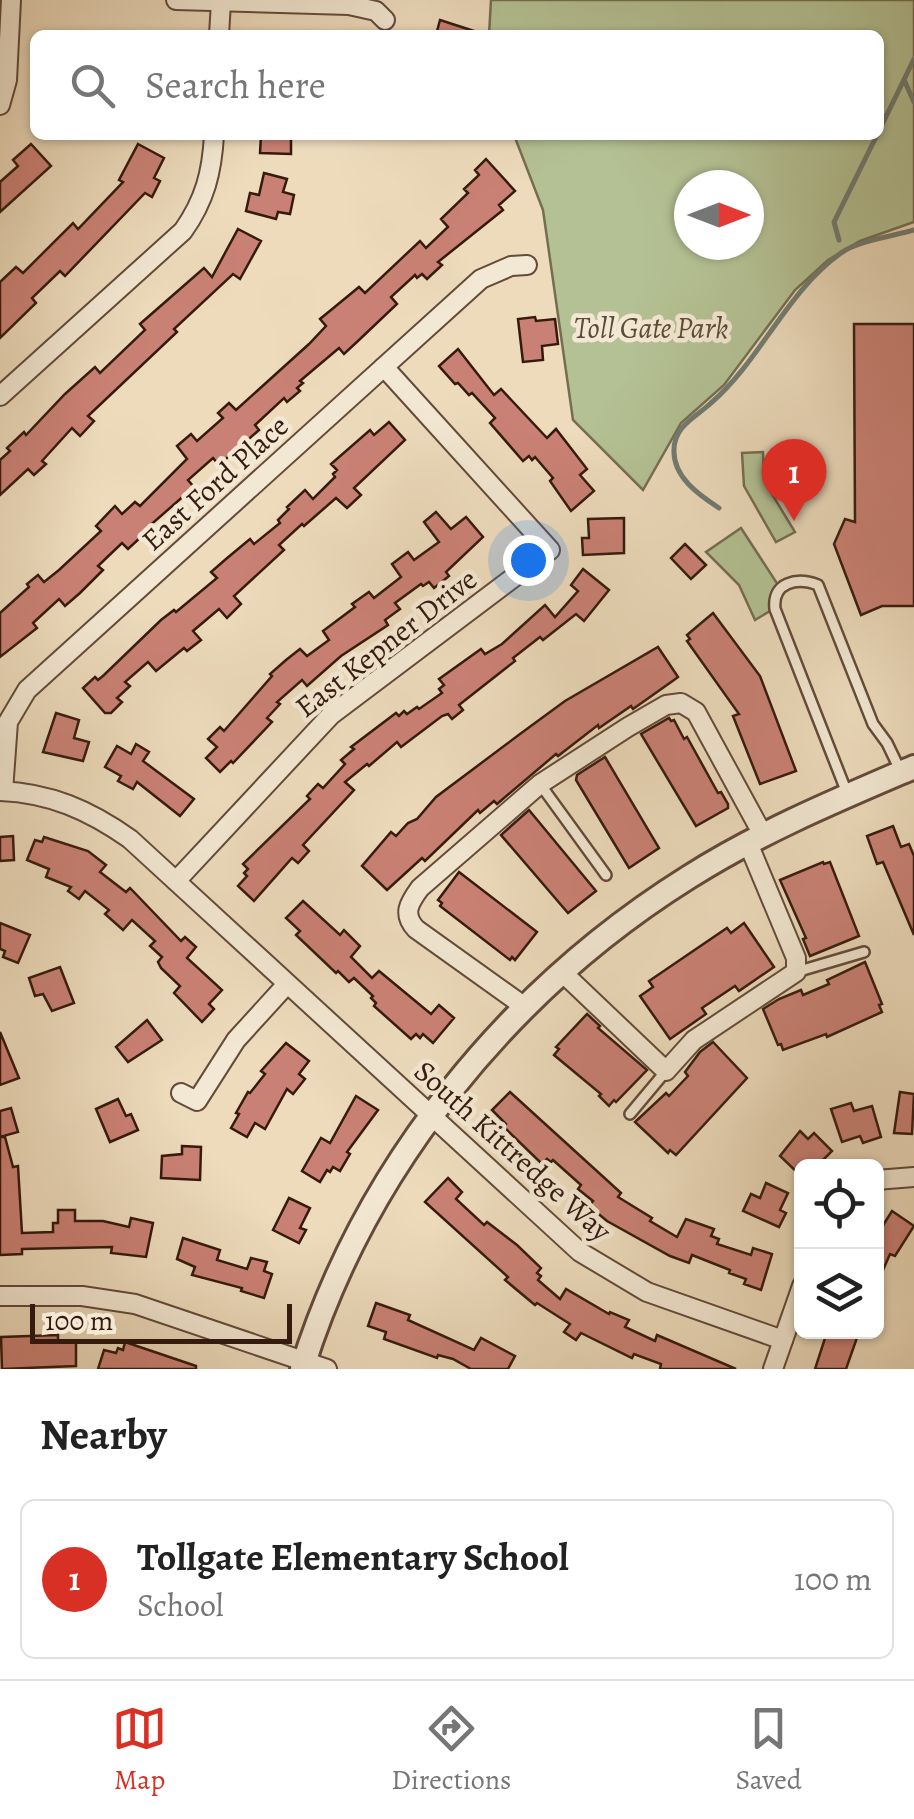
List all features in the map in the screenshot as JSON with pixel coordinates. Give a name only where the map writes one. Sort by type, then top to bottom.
[{"type":"street","points":[[0,105],[8,80],[11,0]]},
{"type":"street","points":[[176,0],[350,5],[376,12],[385,20]]},
{"type":"street","points":[[219,30],[221,2]]},
{"type":"street","points":[[0,396],[182,230],[198,210],[207,187],[213,140]]},
{"type":"street","name":"East Ford Place","points":[[2,791],[8,722],[27,690],[482,279],[511,266],[528,265]]},
{"type":"street","name":"East Kepner Drive","points":[[176,881],[332,715],[550,550],[384,366]]},
{"type":"street","points":[[525,1007],[416,929],[407,913],[408,904],[420,888],[489,825],[540,784],[666,705],[681,703],[696,712],[755,839],[796,958],[796,972],[694,1040],[666,1070],[562,972]]},
{"type":"street","points":[[303,1365],[356,1238],[404,1156],[468,1070],[525,1007],[562,972],[649,903],[755,839],[908,770]]},
{"type":"street","name":"South Kittredge Way","points":[[2,791],[64,802],[130,838],[549,1226],[612,1274],[666,1300],[783,1340]]},
{"type":"street","points":[[181,1093],[196,1102],[236,1040],[287,984]]},
{"type":"street","points":[[884,1179],[914,1177]]},
{"type":"street","points":[[0,1296],[82,1296],[135,1304],[303,1365],[327,1369]]},
{"type":"street","points":[[774,1369],[794,1309]]},
{"type":"lane","points":[[848,795],[775,609],[774,599],[780,588],[790,582],[804,580],[818,586],[873,724],[908,770]]},
{"type":"lane","points":[[540,784],[606,874]]},
{"type":"lane","points":[[796,972],[864,952]]},
{"type":"lane","points":[[630,1114],[666,1070]]},
{"type":"green space","name":"Toll Gate Park","points":[[491,0],[914,0],[914,222],[860,241],[828,260],[795,290],[724,385],[681,423],[643,490],[573,420],[543,210],[516,140],[884,140],[884,30],[489,30]]},
{"type":"green space","points":[[763,452],[764,481],[795,532],[776,542],[744,486],[742,453]]},
{"type":"green space","points":[[741,528],[780,588],[775,608],[755,620],[739,585],[706,552]]},
{"type":"building","points":[[440,20],[471,30],[437,30]]},
{"type":"building","points":[[261,140],[291,140],[291,154],[260,153]]},
{"type":"building","points":[[31,144],[51,166],[0,212],[0,182],[18,166],[13,160]]},
{"type":"building","points":[[138,144],[164,158],[154,178],[160,181],[152,197],[145,193],[65,276],[60,271],[32,298],[36,303],[0,338],[0,282],[16,267],[23,273],[73,223],[78,229],[123,182],[119,180]]},
{"type":"building","points":[[486,159],[515,191],[499,205],[503,210],[438,262],[442,265],[427,279],[422,274],[417,278],[415,275],[391,297],[397,304],[344,354],[339,348],[300,381],[300,391],[287,402],[284,398],[255,425],[259,430],[219,465],[213,458],[188,480],[194,487],[141,537],[128,549],[122,543],[98,566],[103,570],[80,593],[65,606],[59,599],[33,623],[37,628],[0,657],[0,613],[29,587],[27,584],[38,575],[44,582],[59,570],[101,531],[96,526],[115,506],[122,514],[135,502],[140,506],[187,459],[177,446],[191,434],[197,441],[223,418],[218,413],[229,403],[236,410],[326,326],[320,319],[359,287],[365,293],[420,241],[426,248],[448,227],[441,219],[468,193],[464,189],[479,175],[475,170]]},
{"type":"building","points":[[264,173],[287,179],[283,192],[294,195],[290,214],[278,212],[276,219],[246,211],[250,193],[259,195]]},
{"type":"building","points":[[238,229],[261,241],[240,279],[233,274],[174,329],[177,332],[88,416],[94,421],[80,436],[72,428],[42,461],[46,464],[34,475],[28,469],[0,495],[0,460],[10,451],[7,448],[24,432],[26,435],[95,367],[100,373],[145,330],[140,324],[204,268],[212,277]]},
{"type":"building","points":[[535,317],[536,321],[555,319],[558,344],[542,346],[543,360],[523,362],[518,319]]},
{"type":"building","points":[[854,324],[914,324],[914,606],[882,606],[861,615],[834,544],[845,519],[855,522]]},
{"type":"building","points":[[458,349],[494,395],[501,389],[547,438],[556,429],[587,469],[580,475],[594,491],[571,511],[550,481],[553,478],[535,457],[523,461],[490,423],[495,418],[439,366]]},
{"type":"building","points":[[389,422],[405,440],[354,488],[361,495],[347,508],[336,498],[302,524],[279,545],[284,550],[234,596],[241,604],[227,618],[219,609],[193,631],[201,640],[187,651],[184,648],[156,671],[148,662],[125,682],[130,686],[117,698],[122,702],[111,713],[105,713],[83,688],[95,677],[98,680],[161,620],[217,578],[211,572],[226,559],[250,539],[254,544],[280,523],[278,520],[287,507],[305,490],[313,499],[335,477],[337,470],[331,464],[370,430],[374,435]]},
{"type":"building","points":[[436,512],[451,529],[466,517],[483,537],[434,588],[429,582],[421,584],[395,603],[400,609],[385,620],[388,625],[341,656],[307,686],[302,680],[277,702],[280,704],[267,718],[272,722],[220,772],[206,758],[217,747],[208,739],[220,727],[224,731],[286,660],[300,649],[307,656],[329,640],[323,631],[355,607],[352,604],[369,592],[374,598],[401,577],[392,564],[408,552],[414,560],[439,542],[424,522]]},
{"type":"building","points":[[624,518],[624,553],[583,555],[582,538],[589,538],[588,519]]},
{"type":"building","points":[[685,544],[706,565],[691,579],[671,558]]},
{"type":"building","points":[[583,569],[609,590],[584,621],[576,614],[543,640],[540,637],[459,705],[463,710],[452,719],[448,714],[442,716],[401,747],[397,742],[345,782],[354,790],[303,845],[309,851],[298,863],[292,858],[254,901],[238,886],[247,876],[244,873],[248,869],[243,864],[310,799],[307,796],[318,784],[323,788],[345,764],[341,760],[354,749],[351,747],[396,713],[399,716],[404,711],[407,714],[419,709],[442,693],[439,689],[444,685],[439,679],[481,649],[485,654],[502,644],[545,605],[555,617],[578,591],[571,585]]},
{"type":"building","points":[[713,613],[760,676],[796,771],[760,784],[733,716],[739,714],[687,641],[687,635]]},
{"type":"building","points":[[658,647],[678,677],[674,680],[556,754],[497,804],[494,801],[480,813],[478,810],[425,861],[422,858],[387,890],[362,866],[391,832],[396,836],[436,797],[520,734],[565,701]]},
{"type":"building","points":[[56,713],[79,720],[74,738],[89,742],[83,761],[43,752]]},
{"type":"building","points":[[669,718],[684,739],[687,737],[728,804],[728,808],[696,826],[641,734]]},
{"type":"building","points":[[136,744],[149,752],[143,761],[194,799],[180,816],[137,782],[133,789],[105,767],[117,746],[131,754]]},
{"type":"building","points":[[605,757],[659,848],[629,868],[576,780],[577,775]]},
{"type":"building","points":[[529,810],[596,891],[568,913],[501,835]]},
{"type":"building","points":[[893,826],[901,847],[909,844],[914,856],[914,935],[883,862],[877,864],[867,836]]},
{"type":"building","points":[[13,836],[14,860],[0,861],[0,837]]},
{"type":"building","points":[[44,837],[88,851],[106,865],[100,872],[126,892],[130,888],[181,941],[185,937],[196,947],[187,958],[222,990],[209,1004],[214,1009],[202,1022],[174,993],[180,986],[161,968],[158,962],[162,957],[150,946],[155,941],[132,920],[123,930],[105,914],[109,910],[85,891],[79,899],[68,891],[71,887],[46,877],[49,869],[27,860],[35,840],[42,842]]},
{"type":"building","points":[[830,862],[859,936],[810,956],[780,880]]},
{"type":"building","points":[[459,872],[537,932],[515,960],[440,906],[438,900]]},
{"type":"building","points":[[303,901],[340,935],[344,930],[360,946],[351,957],[372,978],[379,971],[431,1014],[439,1005],[454,1018],[433,1043],[423,1034],[411,1039],[374,1006],[373,996],[354,978],[349,982],[336,973],[296,935],[300,931],[286,918]]},
{"type":"building","points":[[0,923],[30,935],[18,963],[3,957]]},
{"type":"building","points":[[744,923],[774,967],[739,991],[735,986],[702,1008],[706,1014],[670,1039],[640,996],[653,987],[649,981],[727,928],[731,933]]},
{"type":"building","points":[[865,962],[882,1012],[827,1037],[826,1034],[783,1050],[763,1009],[801,990],[803,995],[829,984],[827,980]]},
{"type":"building","points":[[60,967],[74,1003],[52,1011],[43,994],[35,996],[29,978]]},
{"type":"building","points":[[587,1014],[647,1070],[609,1106],[601,1094],[554,1055],[559,1049],[556,1047]]},
{"type":"building","points":[[147,1020],[162,1040],[128,1062],[116,1047]]},
{"type":"building","points":[[0,1032],[19,1078],[0,1085]]},
{"type":"building","points":[[713,1042],[747,1078],[676,1155],[670,1150],[668,1153],[635,1122],[666,1093],[669,1096],[688,1076],[685,1072],[700,1052]]},
{"type":"building","points":[[286,1043],[309,1061],[299,1074],[305,1079],[293,1094],[287,1089],[265,1129],[255,1123],[247,1137],[231,1128],[239,1114],[236,1113],[265,1074],[261,1071]]},
{"type":"building","points":[[510,1092],[621,1193],[618,1197],[652,1218],[650,1221],[677,1237],[686,1219],[714,1229],[711,1236],[719,1239],[717,1244],[751,1255],[753,1248],[772,1254],[761,1290],[744,1284],[746,1279],[729,1273],[730,1270],[692,1255],[689,1263],[670,1256],[607,1221],[589,1206],[593,1201],[578,1189],[581,1185],[553,1160],[542,1164],[504,1127],[506,1124],[492,1110]]},
{"type":"building","points":[[900,1092],[914,1094],[912,1134],[894,1133]]},
{"type":"building","points":[[356,1096],[378,1110],[347,1152],[350,1154],[340,1171],[333,1167],[330,1172],[327,1170],[320,1182],[302,1171],[321,1138],[330,1143]]},
{"type":"building","points":[[118,1099],[138,1130],[110,1142],[96,1109]]},
{"type":"building","points":[[851,1103],[854,1111],[872,1106],[881,1137],[863,1143],[860,1136],[842,1142],[831,1109]]},
{"type":"building","points":[[11,1108],[18,1132],[0,1137],[0,1111]]},
{"type":"building","points":[[800,1131],[808,1139],[814,1133],[832,1151],[824,1159],[794,1159],[794,1169],[780,1156]]},
{"type":"building","points":[[0,1137],[5,1137],[13,1167],[18,1166],[22,1233],[53,1232],[58,1210],[75,1210],[75,1221],[103,1221],[129,1227],[131,1218],[153,1223],[146,1257],[111,1253],[112,1247],[22,1249],[22,1254],[0,1255]]},
{"type":"building","points":[[182,1146],[201,1147],[200,1180],[161,1178],[162,1156],[182,1154]]},
{"type":"building","points":[[448,1178],[462,1192],[456,1199],[541,1268],[538,1280],[560,1299],[566,1289],[609,1314],[629,1320],[625,1327],[655,1341],[657,1335],[736,1369],[660,1369],[661,1364],[634,1354],[632,1358],[581,1333],[576,1340],[564,1332],[570,1324],[535,1305],[505,1280],[508,1277],[425,1202]]},
{"type":"building","points":[[766,1183],[788,1193],[780,1210],[786,1213],[779,1227],[743,1211],[751,1194],[760,1198]]},
{"type":"building","points":[[289,1198],[310,1208],[300,1228],[306,1230],[299,1243],[273,1230]]},
{"type":"building","points":[[892,1211],[914,1226],[895,1256],[890,1254],[884,1268],[884,1249],[884,1224]]},
{"type":"building","points":[[183,1238],[220,1250],[217,1260],[247,1269],[251,1258],[267,1262],[264,1271],[272,1274],[264,1298],[192,1275],[195,1267],[177,1259]]},
{"type":"building","points":[[376,1303],[410,1315],[408,1320],[474,1350],[481,1338],[515,1356],[508,1369],[471,1369],[453,1359],[438,1355],[437,1358],[384,1339],[386,1332],[368,1326]]},
{"type":"building","points":[[58,1335],[58,1342],[76,1342],[76,1366],[2,1369],[1,1337]]},
{"type":"building","points":[[825,1339],[857,1339],[846,1369],[815,1369]]},
{"type":"building","points":[[125,1342],[196,1369],[98,1369],[104,1350],[116,1353],[118,1348],[123,1350]]},
{"type":"waterway","points":[[884,121],[914,59]]},
{"type":"waterway","points":[[905,82],[914,102]]},
{"type":"waterway","points":[[839,240],[834,222],[875,140]]},
{"type":"waterway","points":[[719,508],[696,491],[678,469],[674,450],[682,428],[729,386],[822,269],[856,245],[914,230]]},
{"type":"place","name":"Tollgate Elementary School","points":[[794,521]]}]
